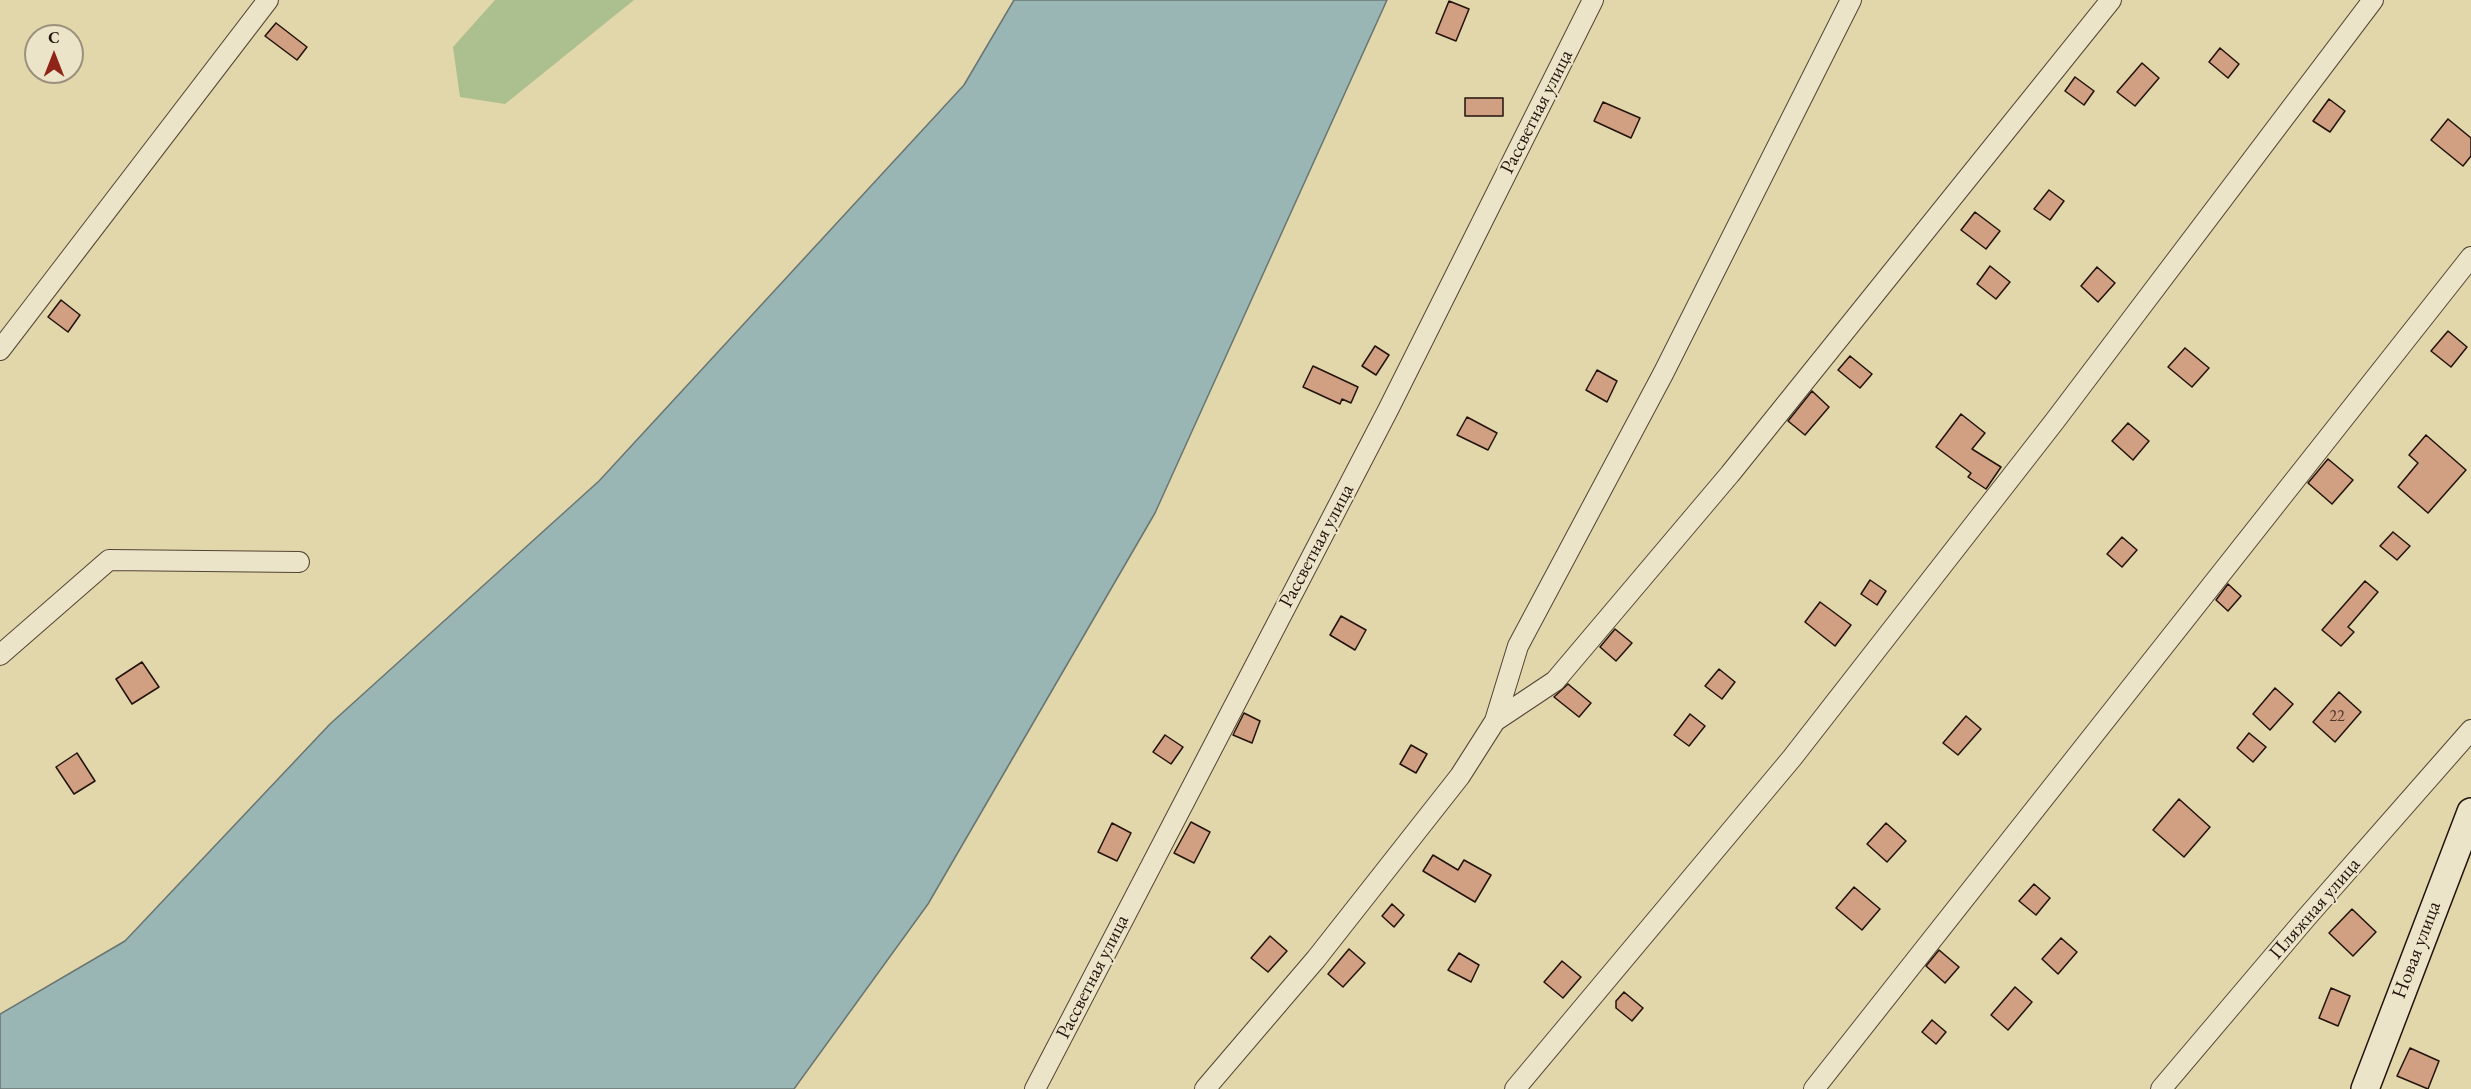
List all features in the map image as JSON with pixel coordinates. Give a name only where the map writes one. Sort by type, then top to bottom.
[{"type":"street","points":[[0,350],[268,0]]},
{"type":"street","name":"Рассветная улица","points":[[1035,1089],[1388,410],[1593,0]]},
{"type":"street","points":[[1205,1089],[1316,959],[1460,776],[1495,721],[1518,646],[1663,374],[1851,0]]},
{"type":"street","points":[[1495,721],[1555,681],[1730,474],[2111,0]]},
{"type":"street","points":[[1515,1089],[1792,758],[2054,422],[2373,0]]},
{"type":"street","points":[[1814,1089],[2471,257]]},
{"type":"street","points":[[0,655],[109,560],[298,562]]},
{"type":"street","name":"Пляжная улица","points":[[2161,1089],[2306,918],[2471,730]]},
{"type":"street","name":"Новая улица","points":[[2365,1089],[2471,812]]},
{"type":"green space","points":[[495,0],[634,0],[505,104],[460,97],[453,47]]},
{"type":"water","points":[[1014,0],[1387,0],[1155,513],[928,904],[794,1089],[0,1089],[0,1014],[125,941],[330,724],[599,481],[964,85]]},
{"type":"building","points":[[1449,1],[1469,9],[1456,41],[1436,33]]},
{"type":"building","points":[[276,23],[307,47],[297,60],[265,36]]},
{"type":"building","points":[[2220,48],[2239,64],[2228,78],[2209,62]]},
{"type":"building","points":[[2142,63],[2159,78],[2135,106],[2117,92]]},
{"type":"building","points":[[2075,77],[2094,91],[2084,105],[2065,91]]},
{"type":"building","points":[[1465,98],[1503,98],[1503,116],[1465,116]]},
{"type":"building","points":[[2329,99],[2345,111],[2330,132],[2313,121]]},
{"type":"building","points":[[1603,102],[1640,118],[1631,138],[1594,121]]},
{"type":"building","points":[[2448,119],[2471,138],[2471,156],[2463,166],[2431,140]]},
{"type":"building","points":[[2049,190],[2064,201],[2050,220],[2034,209]]},
{"type":"building","points":[[1975,212],[2000,231],[1986,249],[1961,230]]},
{"type":"building","points":[[1990,266],[2010,282],[1996,299],[1977,284]]},
{"type":"building","points":[[2097,267],[2115,283],[2098,302],[2081,286]]},
{"type":"building","points":[[61,300],[80,315],[68,332],[48,317]]},
{"type":"building","points":[[2448,331],[2467,347],[2451,367],[2431,351]]},
{"type":"building","points":[[1375,346],[1389,355],[1376,375],[1362,366]]},
{"type":"building","points":[[2185,348],[2209,368],[2192,387],[2168,367]]},
{"type":"building","points":[[1850,356],[1872,374],[1860,388],[1838,370]]},
{"type":"building","points":[[1313,366],[1358,387],[1351,403],[1342,399],[1340,404],[1303,387]]},
{"type":"building","points":[[1597,370],[1617,381],[1607,402],[1586,390]]},
{"type":"building","points":[[1812,391],[1829,407],[1805,435],[1788,421]]},
{"type":"building","points":[[1961,414],[1985,433],[1972,449],[2001,467],[1986,489],[1968,477],[1971,473],[1936,447]]},
{"type":"building","points":[[1467,417],[1497,433],[1488,450],[1457,435]]},
{"type":"building","points":[[2128,423],[2149,441],[2133,460],[2112,441]]},
{"type":"building","points":[[2426,435],[2466,470],[2428,513],[2398,487],[2418,463],[2409,455]]},
{"type":"building","points":[[2328,459],[2353,480],[2332,504],[2308,483]]},
{"type":"building","points":[[2393,532],[2410,546],[2397,560],[2380,546]]},
{"type":"building","points":[[2122,537],[2137,550],[2122,567],[2107,554]]},
{"type":"building","points":[[1870,580],[1886,591],[1877,605],[1861,594]]},
{"type":"building","points":[[2365,581],[2378,592],[2348,627],[2354,632],[2341,646],[2322,630]]},
{"type":"building","points":[[2228,584],[2241,596],[2228,611],[2216,600]]},
{"type":"building","points":[[1820,602],[1851,625],[1835,646],[1805,622]]},
{"type":"building","points":[[1341,616],[1366,630],[1355,650],[1330,635]]},
{"type":"building","points":[[1615,629],[1632,643],[1616,661],[1600,647]]},
{"type":"building","points":[[142,662],[159,687],[132,704],[116,679]]},
{"type":"building","points":[[1719,669],[1735,682],[1722,699],[1705,686]]},
{"type":"building","points":[[1568,684],[1591,703],[1579,717],[1554,697]]},
{"type":"building","points":[[2275,688],[2293,704],[2270,730],[2253,714]]},
{"type":"building","points":[[2339,692],[2361,712],[2335,742],[2313,722]]},
{"type":"building","points":[[1244,713],[1260,721],[1252,743],[1233,735]]},
{"type":"building","points":[[1690,714],[1705,726],[1689,746],[1674,735]]},
{"type":"building","points":[[1966,716],[1981,729],[1958,755],[1943,743]]},
{"type":"building","points":[[2249,733],[2266,747],[2253,762],[2237,748]]},
{"type":"building","points":[[1165,735],[1183,747],[1171,764],[1153,752]]},
{"type":"building","points":[[1411,745],[1427,754],[1416,773],[1400,764]]},
{"type":"building","points":[[77,753],[95,781],[74,794],[56,767]]},
{"type":"building","points":[[2179,799],[2210,827],[2184,857],[2153,830]]},
{"type":"building","points":[[1191,822],[1210,832],[1194,863],[1174,853]]},
{"type":"building","points":[[1112,823],[1131,833],[1117,861],[1098,852]]},
{"type":"building","points":[[1886,823],[1906,841],[1887,862],[1867,844]]},
{"type":"building","points":[[1433,855],[1458,870],[1464,860],[1491,875],[1475,902],[1423,871]]},
{"type":"building","points":[[2034,884],[2050,898],[2036,915],[2019,901]]},
{"type":"building","points":[[1854,887],[1880,909],[1862,930],[1836,908]]},
{"type":"building","points":[[1392,904],[1404,915],[1394,927],[1382,916]]},
{"type":"building","points":[[2352,909],[2376,932],[2353,956],[2329,933]]},
{"type":"building","points":[[1270,936],[1287,951],[1268,972],[1251,958]]},
{"type":"building","points":[[2061,938],[2077,952],[2058,974],[2042,959]]},
{"type":"building","points":[[1349,949],[1365,963],[1343,987],[1328,974]]},
{"type":"building","points":[[1939,950],[1959,967],[1945,983],[1926,966]]},
{"type":"building","points":[[1459,953],[1479,965],[1471,982],[1448,970]]},
{"type":"building","points":[[1562,961],[1581,977],[1563,998],[1544,982]]},
{"type":"building","points":[[2015,987],[2032,1002],[2008,1030],[1991,1015]]},
{"type":"building","points":[[2331,988],[2350,996],[2338,1026],[2319,1018]]},
{"type":"building","points":[[1624,992],[1643,1008],[1632,1021],[1616,1008],[1616,1001]]},
{"type":"building","points":[[1932,1020],[1946,1032],[1936,1044],[1922,1032]]},
{"type":"building","points":[[2410,1048],[2439,1061],[2428,1089],[2397,1076]]}]
